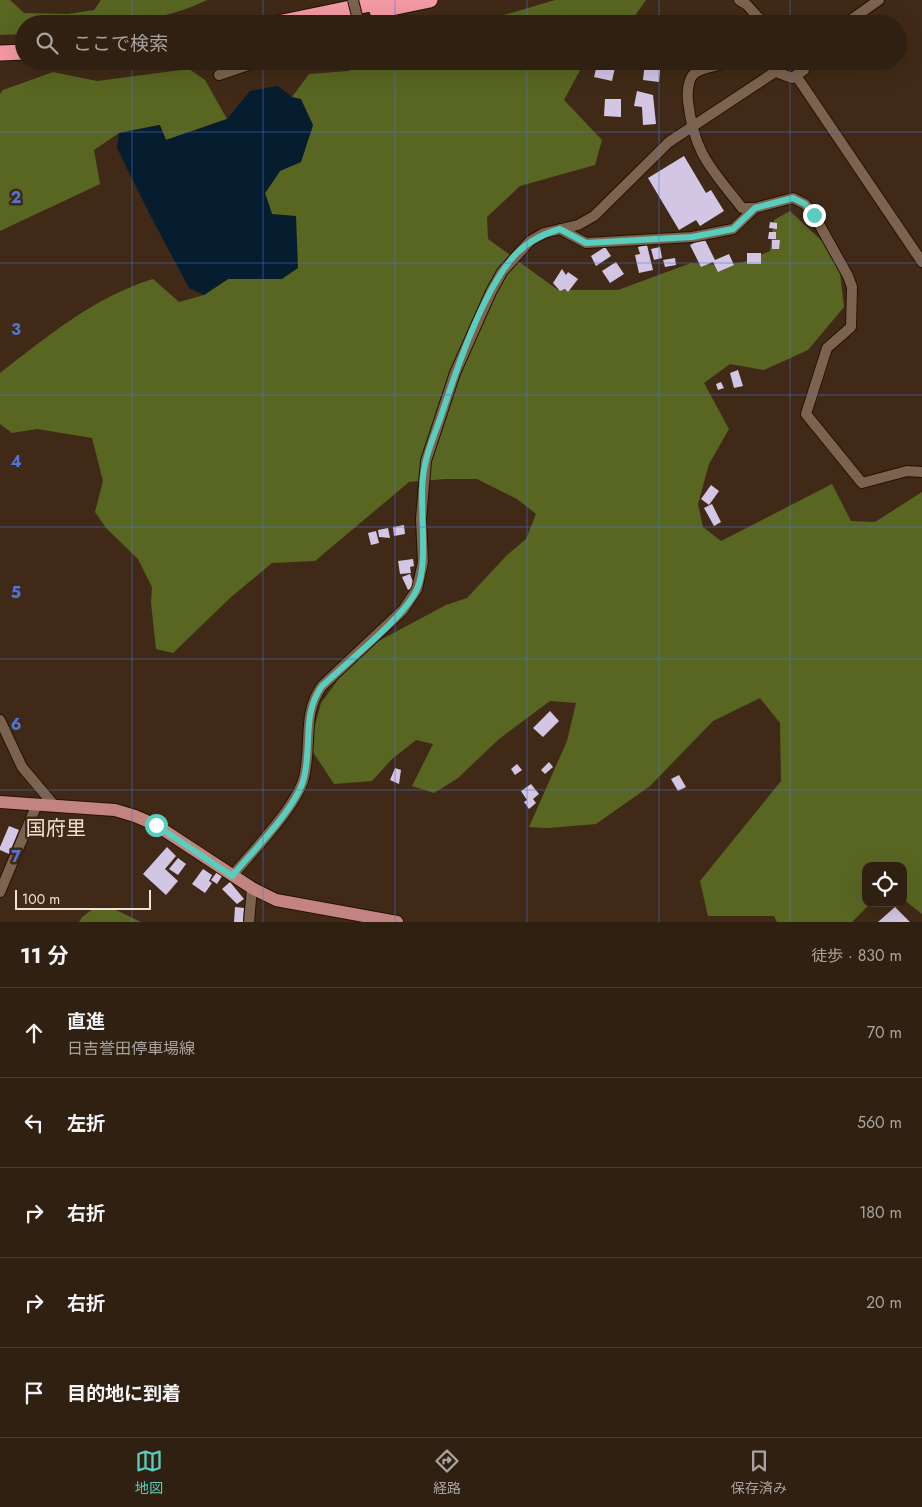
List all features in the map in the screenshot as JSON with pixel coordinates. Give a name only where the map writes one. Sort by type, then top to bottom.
[{"type":"highway","points":[[317,15],[390,0]]},
{"type":"highway","points":[[359,15],[430,0]]},
{"type":"highway","points":[[0,54],[15,53]]},
{"type":"main road","points":[[0,802],[115,810],[135,816],[156,825],[232,876],[276,900],[372,920],[397,922]]},
{"type":"street","points":[[353,0],[357,15]]},
{"type":"street","points":[[739,0],[747,5],[756,15]]},
{"type":"street","points":[[858,15],[880,0]]},
{"type":"street","points":[[219,75],[234,70]]},
{"type":"street","points":[[700,70],[694,73],[691,78],[688,94],[691,128],[702,156],[742,208],[755,208],[793,198],[805,204],[822,227],[848,276],[852,288],[850,327],[826,348],[806,414],[862,483],[907,471],[922,472]]},
{"type":"street","points":[[232,876],[295,798],[302,783],[309,746],[309,714],[315,695],[322,686],[403,610],[418,589],[423,562],[421,519],[423,476],[426,461],[455,373],[491,292],[502,272],[530,241],[544,233],[578,225],[594,216],[669,142],[771,70]]},
{"type":"street","points":[[781,70],[788,78],[797,77],[804,70]]},
{"type":"street","points":[[797,77],[922,262]]},
{"type":"street","points":[[560,229],[586,243],[692,237],[733,229],[755,208]]},
{"type":"street","points":[[0,720],[22,767],[54,805]]},
{"type":"street","points":[[0,892],[37,804]]},
{"type":"street","points":[[249,922],[252,888]]},
{"type":"green space","points":[[0,0],[10,0],[24,13],[68,14],[94,10],[101,0],[207,0],[166,15],[15,15],[15,34],[0,35]]},
{"type":"green space","points":[[555,0],[646,0],[635,15],[504,15]]},
{"type":"green space","points":[[190,70],[205,80],[227,119],[166,140],[159,125],[119,133],[94,150],[100,184],[0,231],[0,94],[3,90],[53,72],[97,81]]},
{"type":"green space","points":[[351,70],[580,70],[564,100],[602,140],[595,165],[520,186],[487,217],[488,239],[558,290],[618,290],[691,263],[720,265],[744,262],[770,251],[774,220],[790,211],[838,256],[844,307],[808,350],[764,370],[730,364],[704,383],[729,429],[709,464],[698,504],[703,527],[721,541],[832,484],[851,521],[875,522],[922,492],[922,914],[907,902],[907,862],[862,862],[862,907],[867,907],[852,922],[777,922],[774,916],[708,916],[700,881],[781,781],[780,723],[760,698],[713,721],[650,786],[596,824],[549,828],[529,827],[567,741],[576,703],[550,701],[499,739],[458,778],[434,793],[412,786],[433,744],[416,740],[392,759],[372,781],[334,784],[309,746],[321,703],[358,652],[446,605],[467,598],[507,555],[526,539],[536,514],[517,499],[477,479],[409,482],[315,561],[272,563],[230,598],[173,653],[156,649],[151,603],[152,587],[138,559],[106,528],[95,512],[103,481],[92,438],[37,429],[12,433],[0,424],[0,373],[36,345],[91,307],[111,296],[153,279],[179,302],[204,295],[228,279],[282,279],[272,214],[265,193],[280,171],[301,161],[313,125],[292,97],[309,74]]},
{"type":"green space","points":[[93,909],[116,910],[141,922],[79,922],[82,917]]},
{"type":"water","points":[[278,86],[292,97],[301,99],[313,125],[301,162],[280,171],[265,193],[272,214],[296,216],[298,268],[282,279],[228,279],[204,295],[189,288],[150,215],[117,148],[119,133],[160,125],[166,140],[227,119],[250,91]]},
{"type":"building","points":[[596,70],[614,70],[612,81],[594,77]]},
{"type":"building","points":[[644,70],[660,70],[659,82],[643,80]]},
{"type":"building","points":[[637,91],[653,95],[656,124],[643,125],[642,107],[634,106]]},
{"type":"building","points":[[605,99],[621,99],[621,117],[604,116]]},
{"type":"building","points":[[684,156],[706,193],[711,190],[724,211],[700,226],[696,220],[679,230],[648,178]]},
{"type":"building","points":[[770,222],[777,223],[777,229],[769,228]]},
{"type":"building","points":[[769,232],[776,232],[776,239],[768,239]]},
{"type":"building","points":[[704,238],[715,260],[729,254],[734,265],[718,272],[713,262],[701,267],[690,245]]},
{"type":"building","points":[[772,240],[780,240],[779,249],[772,249]]},
{"type":"building","points":[[647,245],[653,270],[639,273],[635,255],[640,254],[638,247]]},
{"type":"building","points":[[605,247],[611,256],[596,266],[591,256]]},
{"type":"building","points":[[660,247],[662,258],[654,260],[651,249]]},
{"type":"building","points":[[747,253],[761,253],[761,264],[747,264]]},
{"type":"building","points":[[675,258],[676,265],[665,267],[663,260]]},
{"type":"building","points":[[616,262],[624,274],[610,283],[602,271]]},
{"type":"building","points":[[562,269],[566,275],[568,272],[578,279],[568,292],[565,289],[560,291],[553,283]]},
{"type":"building","points":[[738,370],[743,386],[734,388],[730,373]]},
{"type":"building","points":[[721,382],[724,388],[718,390],[716,384]]},
{"type":"building","points":[[711,485],[719,491],[709,505],[701,499]]},
{"type":"building","points":[[712,504],[721,522],[714,526],[704,508]]},
{"type":"building","points":[[404,525],[405,534],[394,536],[393,527]]},
{"type":"building","points":[[388,528],[390,538],[379,537],[378,530]]},
{"type":"building","points":[[376,531],[379,543],[371,545],[368,533]]},
{"type":"building","points":[[413,559],[414,566],[410,567],[411,573],[400,574],[398,561]]},
{"type":"building","points":[[410,574],[415,587],[408,590],[402,577]]},
{"type":"building","points":[[550,711],[559,721],[543,737],[533,728]]},
{"type":"building","points":[[549,762],[553,767],[545,774],[541,770]]},
{"type":"building","points":[[517,764],[522,770],[515,775],[511,769]]},
{"type":"building","points":[[395,768],[401,770],[399,784],[390,780]]},
{"type":"building","points":[[679,775],[686,787],[678,791],[671,779]]},
{"type":"building","points":[[531,784],[539,794],[533,799],[536,803],[529,809],[524,802],[527,800],[521,791]]},
{"type":"building","points":[[9,826],[19,830],[9,854],[0,850],[0,847]]},
{"type":"building","points":[[167,847],[176,856],[165,869],[178,881],[166,895],[143,874]]},
{"type":"building","points":[[178,858],[186,864],[178,875],[169,869]]},
{"type":"building","points":[[203,869],[212,875],[209,881],[212,883],[205,893],[192,884]]},
{"type":"building","points":[[217,872],[222,876],[217,884],[211,880]]},
{"type":"building","points":[[230,882],[244,899],[237,904],[222,889]]},
{"type":"building","points":[[235,907],[244,908],[243,922],[234,922]]},
{"type":"building","points":[[895,907],[910,922],[878,922]]},
{"type":"district","name":"国府里","points":[[56,828]]},
{"type":"route","points":[[156,825],[232,876],[295,798],[302,783],[307,762],[309,714],[315,695],[322,686],[403,610],[418,589],[423,562],[421,519],[423,476],[426,461],[455,373],[491,292],[502,272],[515,255],[530,241],[544,233],[560,229],[586,243],[692,237],[733,229],[755,208],[793,198],[805,204],[814,215]]}]
